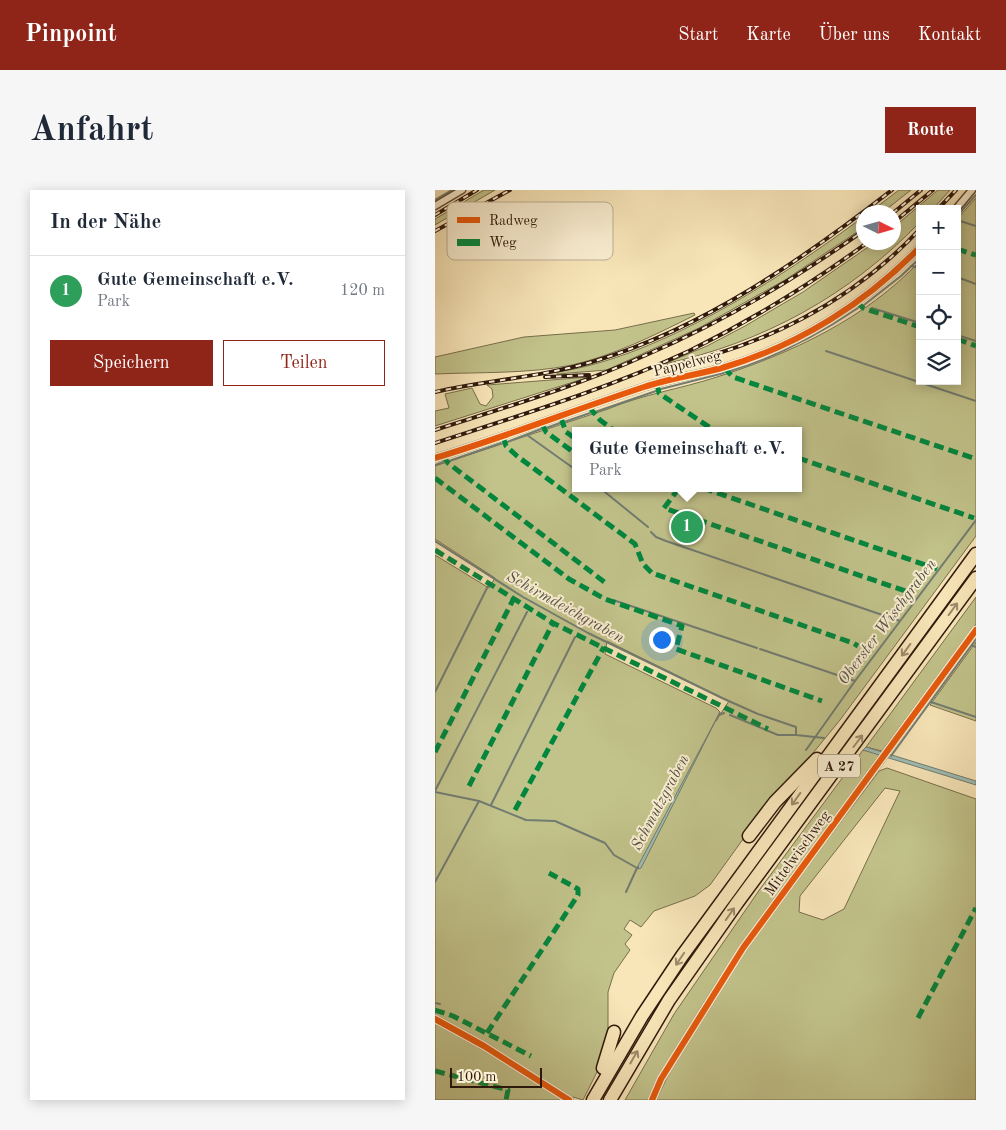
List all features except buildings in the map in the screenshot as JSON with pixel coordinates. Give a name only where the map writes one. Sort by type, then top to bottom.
[{"type":"highway","name":"A 27","points":[[593,1100],[642,1016],[682,956],[976,554]]},
{"type":"highway","name":"A 27","points":[[610,1100],[641,1044],[717,932],[976,578]]},
{"type":"highway","points":[[749,836],[775,802],[819,758],[835,746]]},
{"type":"highway","points":[[593,1100],[614,1032]]},
{"type":"street","points":[[435,206],[462,190]]},
{"type":"street","points":[[959,205],[972,190]]},
{"type":"street","name":"Pappelweg","points":[[435,458],[542,424],[646,386],[724,368],[759,356],[839,314],[885,281],[917,250]]},
{"type":"street","name":"Mittelwischweg","points":[[652,1100],[666,1070],[743,948],[976,630]]},
{"type":"street","points":[[435,1019],[484,1046],[569,1100]]},
{"type":"green space","points":[[484,190],[495,190],[474,202],[464,202]]},
{"type":"green space","points":[[899,190],[911,190],[892,205],[879,205]]},
{"type":"green space","points":[[938,190],[950,190],[937,205],[920,205]]},
{"type":"green space","points":[[976,198],[976,536],[840,720],[746,835],[710,885],[695,896],[654,911],[641,927],[630,920],[624,929],[632,935],[625,944],[630,950],[614,973],[608,992],[608,1043],[604,1058],[583,1100],[573,1097],[571,1100],[435,1100],[435,555],[489,588],[495,578],[435,539],[435,466],[635,399],[717,377],[773,357],[826,332],[876,300],[899,282],[916,265],[916,385],[961,385],[961,215]],"holes":[[[607,641],[729,701],[716,721],[720,712],[716,708],[605,654]]]},
{"type":"green space","points":[[916,208],[916,226],[901,240],[901,221]]},
{"type":"green space","points":[[447,212],[447,218],[435,225],[435,219]]},
{"type":"green space","points":[[856,222],[856,233],[785,280],[699,328],[607,370],[557,374],[557,372],[596,364],[677,333],[757,289]]},
{"type":"green space","points":[[864,250],[891,250],[834,293],[770,329],[701,355],[664,364],[707,346],[803,292]]},
{"type":"green space","points":[[694,313],[695,315],[635,344],[604,356],[572,365],[521,371],[435,374],[435,357],[524,337],[615,330]]},
{"type":"green space","points":[[589,377],[435,426],[435,411],[449,408],[445,394],[472,388],[480,404],[486,406],[493,397],[492,389],[487,385]]},
{"type":"green space","points":[[976,597],[976,624],[882,751],[866,747]]},
{"type":"green space","points":[[976,642],[976,721],[930,705]]},
{"type":"green space","points":[[863,750],[880,754],[718,980],[660,1074],[648,1100],[625,1100],[674,1014],[760,889]]},
{"type":"green space","points":[[887,768],[976,799],[976,1100],[656,1100],[678,1056],[731,972],[789,890],[879,771]],"holes":[[[885,788],[900,791],[844,909],[823,920],[799,912],[800,896]]]},
{"type":"water","points":[[720,712],[641,868],[638,869],[638,866]]},
{"type":"water","points":[[866,747],[976,781],[976,785],[863,750]]},
{"type":"waterway","points":[[435,200],[452,190]]},
{"type":"waterway","points":[[961,212],[976,195]]},
{"type":"waterway","points":[[961,221],[976,226]]},
{"type":"waterway","points":[[864,305],[916,262]]},
{"type":"waterway","points":[[911,266],[916,267]]},
{"type":"waterway","points":[[961,278],[976,284]]},
{"type":"waterway","points":[[730,371],[764,359],[797,344],[858,308]]},
{"type":"waterway","points":[[872,308],[916,322]]},
{"type":"waterway","points":[[961,336],[976,341]]},
{"type":"waterway","points":[[826,351],[976,401]]},
{"type":"waterway","points":[[661,389],[724,373]]},
{"type":"waterway","points":[[595,412],[656,391]]},
{"type":"waterway","points":[[564,422],[590,413]]},
{"type":"waterway","points":[[546,428],[560,423]]},
{"type":"waterway","points":[[507,442],[541,429]]},
{"type":"waterway","points":[[527,435],[572,467]]},
{"type":"waterway","points":[[449,461],[501,443]]},
{"type":"waterway","points":[[435,465],[443,462]]},
{"type":"waterway","points":[[605,492],[648,527]]},
{"type":"waterway","name":"Oberster Wischgraben","points":[[806,750],[855,681],[976,520]]},
{"type":"waterway","points":[[651,532],[656,537],[666,541],[900,621]]},
{"type":"waterway","name":"Schirmdeichgraben","points":[[435,541],[523,597],[588,633],[722,698],[758,714],[796,727],[796,735],[824,738]]},
{"type":"waterway","points":[[435,692],[488,586]]},
{"type":"waterway","points":[[613,600],[757,648]]},
{"type":"waterway","points":[[435,791],[527,612]]},
{"type":"waterway","points":[[491,805],[575,637]]},
{"type":"waterway","points":[[891,756],[976,639]]},
{"type":"waterway","points":[[971,645],[976,647]]},
{"type":"waterway","points":[[760,649],[855,681]]},
{"type":"waterway","points":[[931,702],[976,717]]},
{"type":"waterway","name":"Schmutzgraben","points":[[719,715],[724,713]]},
{"type":"waterway","name":"Schmutzgraben","points":[[730,715],[778,735],[796,735]]},
{"type":"waterway","name":"Schmutzgraben","points":[[435,792],[479,801],[526,820],[555,821],[605,843],[614,855],[638,867]]},
{"type":"waterway","points":[[435,882],[479,801]]},
{"type":"waterway","points":[[626,892],[637,868]]},
{"type":"waterway","points":[[435,1003],[440,1004]]},
{"type":"railway","points":[[457,202],[477,190]]},
{"type":"railway","points":[[488,202],[510,190]]},
{"type":"railway","points":[[435,392],[535,375],[595,361],[675,330],[713,311],[788,266],[892,190]]},
{"type":"railway","points":[[901,206],[921,190]]},
{"type":"railway","points":[[901,216],[933,190]]},
{"type":"railway","points":[[942,205],[956,190]]},
{"type":"railway","points":[[435,215],[447,208]]},
{"type":"railway","points":[[435,231],[447,224]]},
{"type":"railway","points":[[664,367],[700,359],[735,348],[803,318],[835,300],[865,279],[916,233]]},
{"type":"railway","points":[[435,430],[568,386],[675,342],[758,299],[856,236]]},
{"type":"railway","points":[[435,443],[532,412],[658,365],[689,351],[781,301],[857,250]]},
{"type":"railway","points":[[545,377],[589,375]]},
{"type":"marked path","points":[[960,250],[976,255]]},
{"type":"marked path","points":[[857,302],[863,308],[916,326]]},
{"type":"marked path","points":[[960,340],[976,346]]},
{"type":"marked path","points":[[724,368],[733,377],[976,459]]},
{"type":"marked path","points":[[657,384],[659,393],[709,427]]},
{"type":"marked path","points":[[589,407],[600,420],[610,427]]},
{"type":"marked path","points":[[561,418],[566,432],[572,436]]},
{"type":"marked path","points":[[542,424],[546,432],[572,451]]},
{"type":"marked path","points":[[503,437],[506,446],[517,456],[635,544],[643,564],[652,573],[858,646]]},
{"type":"marked path","points":[[443,456],[448,463],[607,584]]},
{"type":"marked path","points":[[802,459],[974,518]]},
{"type":"marked path","points":[[435,478],[569,579],[605,599],[682,626],[676,649],[822,701]]},
{"type":"marked path","points":[[676,492],[664,508],[911,593]]},
{"type":"marked path","points":[[715,492],[937,569]]},
{"type":"marked path","points":[[435,550],[553,623],[768,729]]},
{"type":"marked path","points":[[435,752],[514,598]]},
{"type":"marked path","points":[[469,786],[553,623]]},
{"type":"marked path","points":[[515,810],[604,647]]},
{"type":"marked path","points":[[487,1033],[578,895],[578,889],[549,873]]},
{"type":"marked path","points":[[918,1018],[976,908]]},
{"type":"marked path","points":[[435,1010],[453,1016],[531,1056]]},
{"type":"marked path","points":[[435,1071],[508,1090],[506,1100]]},
{"type":"cycle path","points":[[435,458],[644,387],[725,367],[779,347],[830,320],[854,304],[917,250]]},
{"type":"cycle path","points":[[652,1100],[661,1079],[743,948],[976,630]]},
{"type":"cycle path","points":[[435,1019],[484,1046],[569,1100]]},
{"type":"place","name":"Gute Gemeinschaft e.V.","points":[[687,527]]}]
